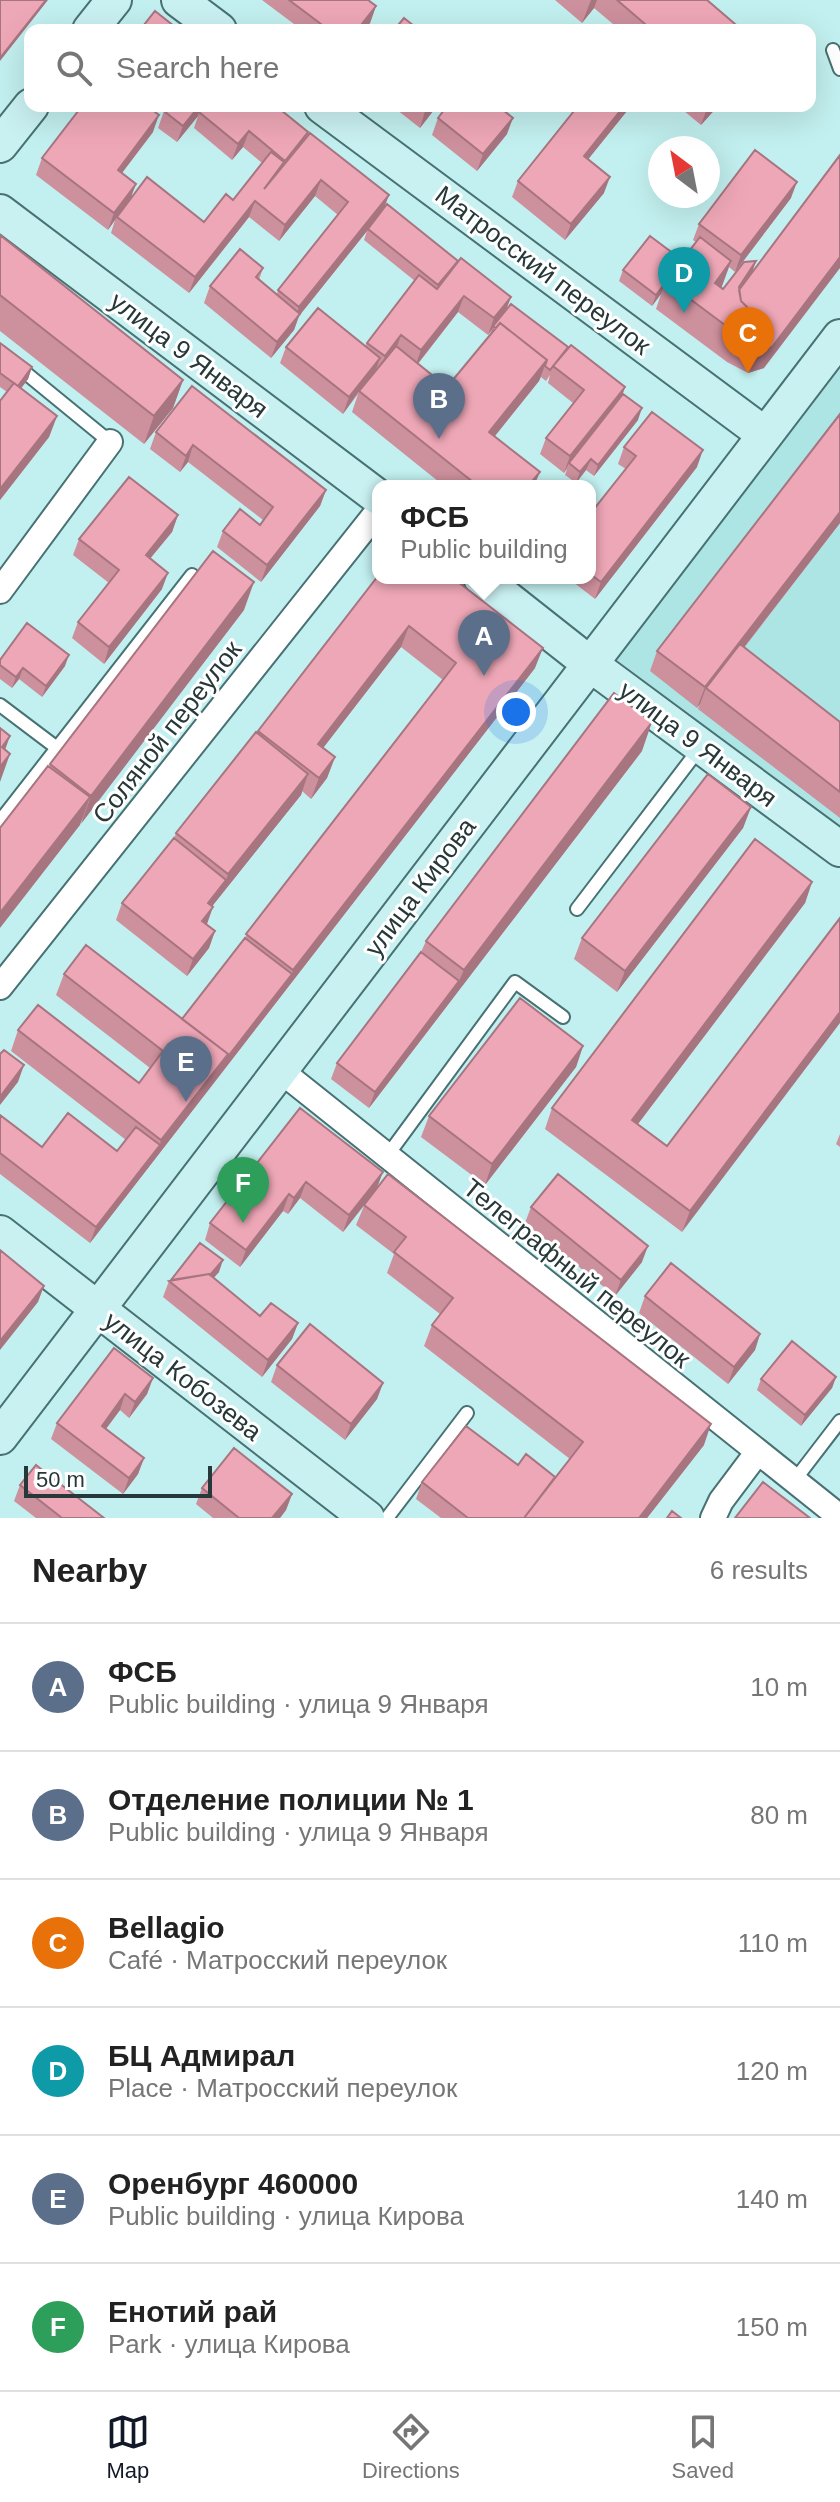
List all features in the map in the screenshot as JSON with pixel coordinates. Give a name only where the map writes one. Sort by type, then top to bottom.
[{"type":"main road","points":[[95,24],[114,0]]},
{"type":"main road","points":[[179,0],[211,24]]},
{"type":"main road","points":[[0,145],[26,112]]},
{"type":"main road","name":"Матросский переулок","points":[[330,112],[764,434]]},
{"type":"main road","name":"улица 9 Января","points":[[0,212],[372,492]]},
{"type":"main road","name":"улица Кирова","points":[[0,1437],[840,337]]},
{"type":"main road","name":"улица 9 Января","points":[[489,584],[590,664],[840,849]]},
{"type":"main road","name":"улица Кобозева","points":[[0,1233],[350,1513]]},
{"type":"street","points":[[0,591],[110,442]]},
{"type":"street","name":"Соляной переулок","points":[[0,987],[372,519]]},
{"type":"street","name":"Телеграфный переулок","points":[[281,1071],[840,1517]]},
{"type":"street","points":[[713,1518],[721,1501],[757,1453]]},
{"type":"lane","points":[[833,50],[840,69]]},
{"type":"lane","points":[[0,352],[110,442]]},
{"type":"lane","points":[[0,821],[192,575]]},
{"type":"lane","points":[[0,705],[57,748]]},
{"type":"lane","points":[[577,909],[701,747]]},
{"type":"lane","points":[[387,1156],[515,982],[563,1017]]},
{"type":"lane","points":[[387,1518],[467,1413]]},
{"type":"lane","points":[[794,1481],[840,1421]]},
{"type":"shaded area","points":[[840,367],[840,828],[617,660]]},
{"type":"building","points":[[0,0],[46,0],[24,24],[0,58]]},
{"type":"building","points":[[289,0],[368,0],[376,6],[362,24],[321,24]]},
{"type":"building","points":[[617,0],[707,0],[735,24],[645,24]]},
{"type":"building","points":[[155,11],[171,24],[145,24]]},
{"type":"building","points":[[77,112],[155,112],[159,115],[118,170],[136,184],[114,213],[42,158]]},
{"type":"building","points":[[165,112],[194,112],[183,126]]},
{"type":"building","points":[[199,112],[283,112],[308,132],[285,161],[249,131],[238,144]]},
{"type":"building","points":[[442,112],[506,112],[513,118],[483,154],[438,118]]},
{"type":"building","points":[[573,112],[619,112],[584,156],[610,177],[571,224],[518,181]]},
{"type":"building","points":[[310,133],[389,195],[299,307],[278,290],[348,202],[321,180],[285,225],[255,201],[195,277],[117,217],[147,177],[204,222],[226,194],[233,200],[271,152],[284,162],[264,189]]},
{"type":"building","points":[[755,150],[797,182],[741,255],[699,224],[711,208],[720,208],[720,196]]},
{"type":"building","points":[[840,155],[840,257],[772,347],[755,352],[734,341],[751,311],[741,301],[739,290]]},
{"type":"building","points":[[387,204],[458,261],[438,285],[368,229]]},
{"type":"building","points":[[0,235],[183,380],[154,416],[0,295]]},
{"type":"building","points":[[650,236],[682,260],[656,295],[623,270]]},
{"type":"building","points":[[700,237],[731,261],[715,283],[723,289],[744,262],[756,261],[739,287],[741,301],[751,311],[737,334],[666,281]]},
{"type":"building","points":[[240,249],[263,268],[256,277],[300,314],[277,342],[210,286]]},
{"type":"building","points":[[461,258],[511,297],[494,318],[464,296],[421,350],[401,335],[385,356],[367,343],[419,275],[437,289]]},
{"type":"building","points":[[511,304],[568,347],[550,370],[545,366],[547,360],[500,323],[496,328],[493,326]]},
{"type":"building","points":[[318,308],[380,358],[349,397],[286,347]]},
{"type":"building","points":[[500,323],[547,360],[489,432],[540,472],[533,480],[470,480],[359,391],[396,346],[447,387]]},
{"type":"building","points":[[0,343],[32,367],[18,386],[0,373]]},
{"type":"building","points":[[571,345],[625,387],[570,456],[546,438],[584,390],[553,366]]},
{"type":"building","points":[[14,383],[57,416],[0,489],[0,401]]},
{"type":"building","points":[[192,386],[326,490],[267,565],[223,531],[240,509],[260,525],[273,507],[193,445],[186,456],[156,432]]},
{"type":"building","points":[[623,394],[642,408],[598,465],[591,459],[580,472],[569,463]]},
{"type":"building","points":[[652,412],[703,450],[601,582],[596,578],[596,506],[636,456],[624,447]]},
{"type":"building","points":[[840,414],[840,512],[705,687],[657,651]]},
{"type":"building","points":[[129,477],[178,515],[146,555],[168,573],[109,647],[78,622],[119,570],[79,539]]},
{"type":"building","points":[[213,551],[254,582],[91,796],[50,764]]},
{"type":"building","points":[[372,584],[461,584],[543,648],[293,970],[246,934],[456,663],[409,626],[318,744],[335,757],[319,778],[258,731]]},
{"type":"building","points":[[27,623],[69,655],[46,686],[23,668],[16,677],[0,665],[0,660]]},
{"type":"building","points":[[740,644],[840,722],[840,792],[706,688]]},
{"type":"building","points":[[614,693],[652,722],[464,970],[426,941]]},
{"type":"building","points":[[0,728],[10,736],[2,747],[10,754],[0,767]]},
{"type":"building","points":[[256,732],[308,774],[228,874],[176,833]]},
{"type":"building","points":[[48,766],[90,797],[0,913],[0,828]]},
{"type":"building","points":[[708,774],[751,807],[625,971],[582,938]]},
{"type":"building","points":[[174,838],[226,880],[208,903],[213,907],[202,921],[215,931],[193,959],[122,903]]},
{"type":"building","points":[[755,839],[812,882],[632,1120],[667,1146],[840,918],[840,1012],[690,1211],[552,1108]]},
{"type":"building","points":[[245,938],[292,974],[226,1059],[228,1054],[182,1019]]},
{"type":"building","points":[[86,945],[228,1054],[161,1140],[18,1030],[38,1005],[139,1083],[163,1051],[64,974]]},
{"type":"building","points":[[421,952],[459,981],[375,1092],[337,1063]]},
{"type":"building","points":[[520,998],[583,1046],[492,1164],[429,1116]]},
{"type":"building","points":[[4,1050],[24,1065],[0,1097],[0,1054]]},
{"type":"building","points":[[300,1108],[383,1172],[349,1215],[306,1182],[294,1198],[289,1194],[246,1250],[210,1223]]},
{"type":"building","points":[[68,1113],[117,1151],[136,1127],[160,1145],[96,1227],[0,1153],[0,1115],[42,1147]]},
{"type":"building","points":[[388,1174],[711,1424],[639,1518],[524,1518],[583,1442],[432,1325],[453,1298],[394,1252],[406,1237],[364,1205]]},
{"type":"building","points":[[558,1174],[648,1246],[621,1280],[531,1207]]},
{"type":"building","points":[[200,1243],[223,1260],[210,1275],[171,1280]]},
{"type":"building","points":[[0,1250],[44,1286],[0,1341]]},
{"type":"building","points":[[671,1263],[760,1334],[734,1367],[645,1296]]},
{"type":"building","points":[[209,1274],[260,1316],[271,1303],[298,1323],[268,1360],[169,1281]]},
{"type":"building","points":[[310,1324],[383,1383],[351,1424],[277,1365]]},
{"type":"building","points":[[792,1341],[836,1377],[805,1415],[761,1379]]},
{"type":"building","points":[[114,1348],[153,1378],[135,1402],[125,1394],[102,1426],[144,1458],[129,1478],[57,1423]]},
{"type":"building","points":[[466,1426],[518,1465],[526,1454],[555,1477],[524,1518],[468,1518],[422,1482]]},
{"type":"building","points":[[234,1448],[292,1494],[272,1518],[239,1518],[202,1488]]},
{"type":"building","points":[[36,1465],[104,1518],[62,1518],[20,1485]]},
{"type":"building","points":[[763,1482],[810,1518],[735,1518]]},
{"type":"building","points":[[672,1511],[681,1518],[667,1518]]},
{"type":"place","name":"БЦ Адмирал","points":[[684,313]]},
{"type":"place","name":"Bellagio","points":[[748,373]]},
{"type":"place","name":"Отделение полиции № 1","points":[[439,439]]},
{"type":"place","name":"ФСБ","points":[[484,676]]},
{"type":"place","name":"Оренбург 460000","points":[[186,1102]]},
{"type":"place","name":"Енотий рай","points":[[243,1223]]}]
